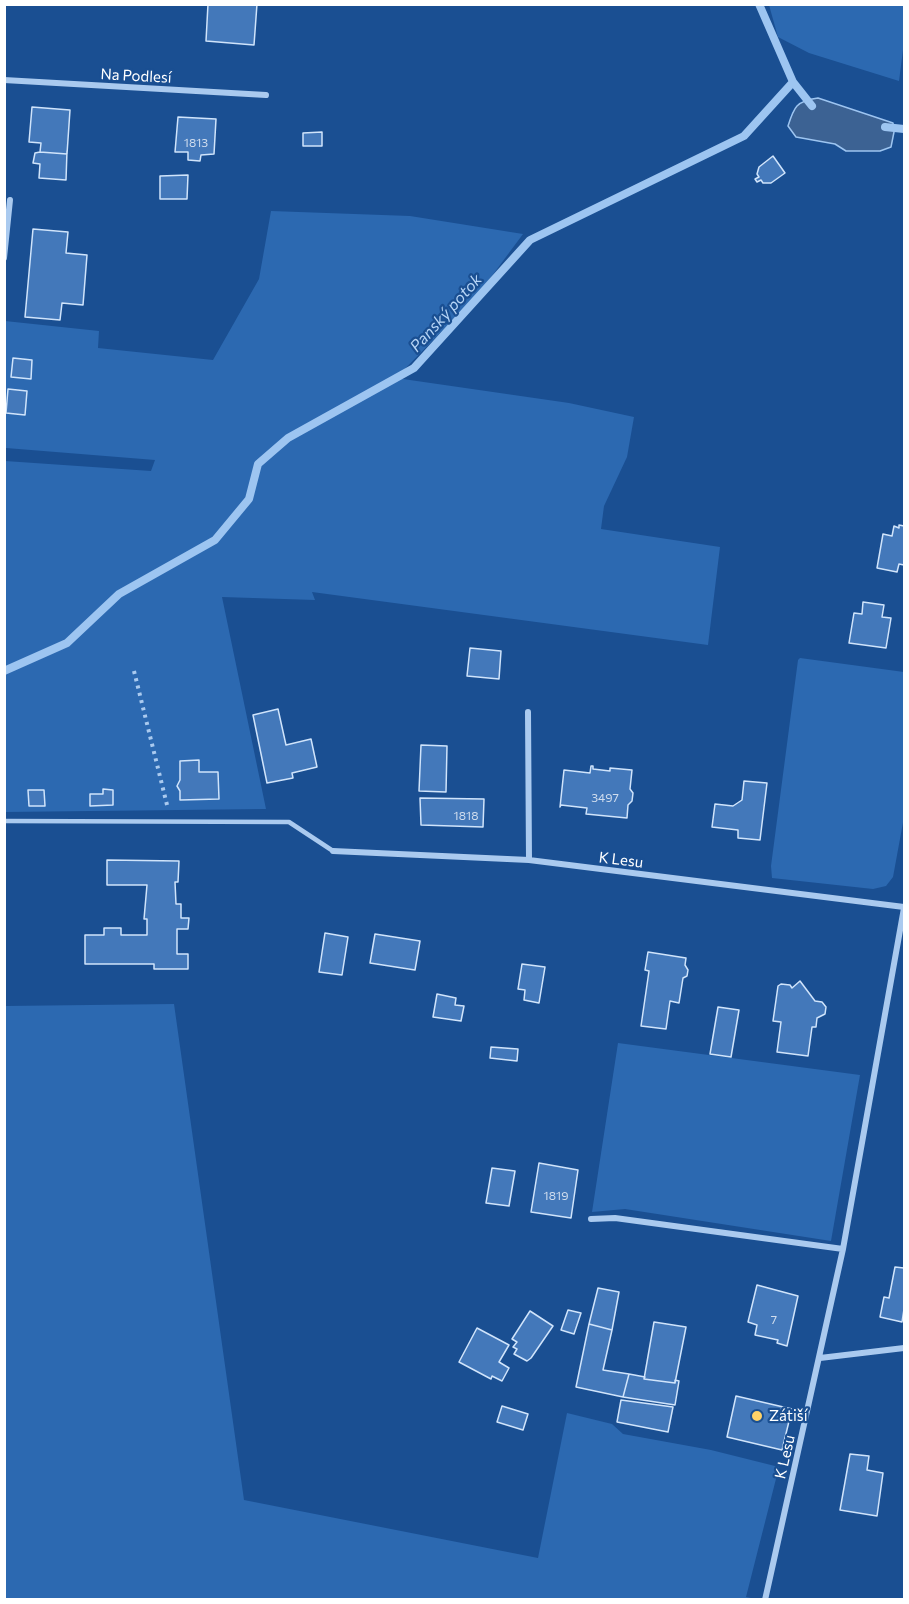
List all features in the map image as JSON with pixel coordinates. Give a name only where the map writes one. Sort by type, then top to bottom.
[{"type":"street","name":"Na Podlesí","points":[[4,80],[266,95]]},
{"type":"street","points":[[4,258],[10,200]]},
{"type":"street","points":[[528,712],[529,860]]},
{"type":"street","name":"K Lesu","points":[[333,851],[529,860],[904,907],[843,1249],[765,1599]]},
{"type":"street","points":[[591,1219],[615,1218],[843,1249]]},
{"type":"street","points":[[820,1358],[904,1348]]},
{"type":"lane","points":[[4,821],[289,822],[333,851]]},
{"type":"path","points":[[134,671],[171,822]]},
{"type":"shaded area","points":[[769,5],[904,5],[904,42],[899,81],[809,53],[778,37]]},
{"type":"shaded area","points":[[818,98],[893,123],[891,147],[880,151],[846,151],[835,144],[796,137],[788,126],[794,110],[800,103]]},
{"type":"shaded area","points":[[271,211],[410,216],[523,234],[480,292],[396,378],[569,403],[634,417],[627,457],[604,506],[601,529],[720,547],[708,645],[312,592],[315,600],[222,597],[266,809],[5,812],[5,461],[151,471],[155,460],[6,448],[5,458],[5,321],[99,331],[98,348],[213,360],[259,279]]},
{"type":"shaded area","points":[[800,658],[904,672],[904,817],[893,877],[886,886],[873,889],[772,878],[771,866]]},
{"type":"shaded area","points":[[174,1004],[244,1500],[538,1558],[567,1413],[612,1424],[623,1434],[711,1450],[779,1467],[746,1597],[756,1599],[5,1599],[5,1006]]},
{"type":"shaded area","points":[[618,1043],[860,1075],[831,1241],[625,1209],[592,1212]]},
{"type":"building","points":[[208,4],[257,4],[254,45],[206,41]]},
{"type":"building","points":[[32,107],[70,110],[67,154],[40,152],[41,143],[29,142]]},
{"type":"building","points":[[178,117],[216,119],[214,154],[201,155],[200,161],[188,160],[188,152],[175,152]]},
{"type":"building","points":[[322,132],[322,146],[303,146],[303,133]]},
{"type":"building","points":[[35,153],[67,154],[66,180],[39,178],[40,164],[33,163]]},
{"type":"building","points":[[773,156],[785,173],[771,183],[763,183],[761,180],[757,182],[755,179],[759,177],[757,174],[759,167]]},
{"type":"building","points":[[188,175],[187,199],[160,199],[160,176]]},
{"type":"building","points":[[33,229],[68,232],[66,253],[87,255],[83,305],[62,303],[60,320],[25,317]]},
{"type":"building","points":[[13,358],[32,360],[31,379],[11,377]]},
{"type":"building","points":[[8,389],[27,391],[25,415],[6,413]]},
{"type":"building","points":[[899,525],[904,526],[904,565],[899,564],[897,572],[877,568],[883,534],[892,536],[894,526],[899,528]]},
{"type":"building","points":[[863,602],[884,605],[882,617],[891,618],[886,648],[849,643],[854,613],[862,614]]},
{"type":"building","points":[[470,648],[501,651],[499,679],[467,676]]},
{"type":"building","points":[[278,709],[286,745],[311,739],[317,767],[292,773],[293,778],[267,783],[253,715]]},
{"type":"building","points":[[421,745],[447,746],[446,792],[419,791]]},
{"type":"building","points":[[199,760],[199,772],[218,772],[219,799],[180,800],[180,791],[177,786],[180,780],[180,761]]},
{"type":"building","points":[[591,766],[593,769],[610,771],[610,768],[632,770],[630,789],[633,793],[632,801],[628,805],[627,818],[586,814],[587,808],[561,805],[560,807],[564,770],[590,773]]},
{"type":"building","points":[[744,781],[767,783],[760,840],[738,838],[738,830],[712,827],[715,804],[733,806],[742,800]]},
{"type":"building","points":[[103,789],[113,790],[113,805],[90,806],[90,794],[103,794]]},
{"type":"building","points":[[28,790],[44,790],[45,806],[29,806]]},
{"type":"building","points":[[420,798],[484,799],[483,827],[421,825]]},
{"type":"building","points":[[107,860],[179,861],[178,882],[175,882],[176,904],[181,904],[181,918],[189,918],[188,929],[177,929],[177,954],[188,954],[188,969],[154,969],[154,964],[85,964],[85,935],[104,935],[104,928],[121,928],[121,935],[147,935],[147,919],[144,919],[147,885],[107,885]]},
{"type":"building","points":[[325,933],[348,937],[342,975],[319,972]]},
{"type":"building","points":[[375,934],[420,941],[415,970],[370,963]]},
{"type":"building","points":[[648,952],[686,958],[687,976],[683,978],[679,1003],[670,1001],[666,1029],[641,1026],[649,971],[645,970]]},
{"type":"building","points":[[522,964],[545,967],[539,1003],[524,1000],[525,990],[518,989]]},
{"type":"building","points":[[800,981],[815,1001],[822,1002],[826,1007],[825,1014],[817,1018],[816,1027],[812,1027],[808,1056],[777,1052],[781,1022],[773,1021],[778,986],[790,985],[792,988]]},
{"type":"building","points":[[437,994],[456,998],[455,1005],[464,1006],[461,1021],[433,1017]]},
{"type":"building","points":[[718,1007],[739,1010],[731,1057],[710,1054]]},
{"type":"building","points":[[491,1047],[518,1049],[517,1061],[490,1058]]},
{"type":"building","points":[[539,1163],[578,1170],[571,1218],[531,1212]]},
{"type":"building","points":[[492,1168],[515,1171],[509,1206],[486,1203]]},
{"type":"building","points":[[895,1267],[904,1268],[902,1322],[880,1317],[884,1297],[889,1298]]},
{"type":"building","points":[[757,1285],[798,1296],[787,1346],[777,1343],[778,1340],[755,1335],[757,1325],[748,1322]]},
{"type":"building","points":[[598,1288],[619,1292],[612,1330],[589,1324]]},
{"type":"building","points":[[568,1310],[581,1313],[574,1334],[561,1330]]},
{"type":"building","points":[[530,1311],[553,1326],[527,1361],[514,1354],[517,1349],[513,1347],[517,1342],[512,1339]]},
{"type":"building","points":[[654,1322],[686,1327],[675,1383],[644,1379]]},
{"type":"building","points":[[589,1324],[612,1330],[603,1370],[629,1374],[623,1397],[576,1387]]},
{"type":"building","points":[[477,1328],[509,1345],[499,1362],[509,1368],[502,1381],[492,1376],[491,1379],[459,1362]]},
{"type":"building","points":[[629,1374],[645,1377],[644,1379],[675,1383],[675,1380],[679,1381],[675,1405],[623,1397]]},
{"type":"building","points":[[736,1396],[792,1409],[782,1450],[727,1437]]},
{"type":"building","points":[[621,1400],[673,1407],[668,1432],[617,1422]]},
{"type":"building","points":[[502,1406],[528,1414],[523,1430],[497,1422]]},
{"type":"building","points":[[850,1454],[869,1456],[867,1470],[883,1473],[877,1516],[840,1510]]},
{"type":"waterway","points":[[759,4],[793,82]]},
{"type":"waterway","name":"Panský potok","points":[[4,671],[67,643],[119,594],[215,540],[249,499],[258,464],[288,438],[414,368],[530,240],[744,136],[793,82],[812,106]]},
{"type":"waterway","name":"Panský potok","points":[[885,127],[904,129]]},
{"type":"place","name":"Zátiší","points":[[757,1416]]}]
